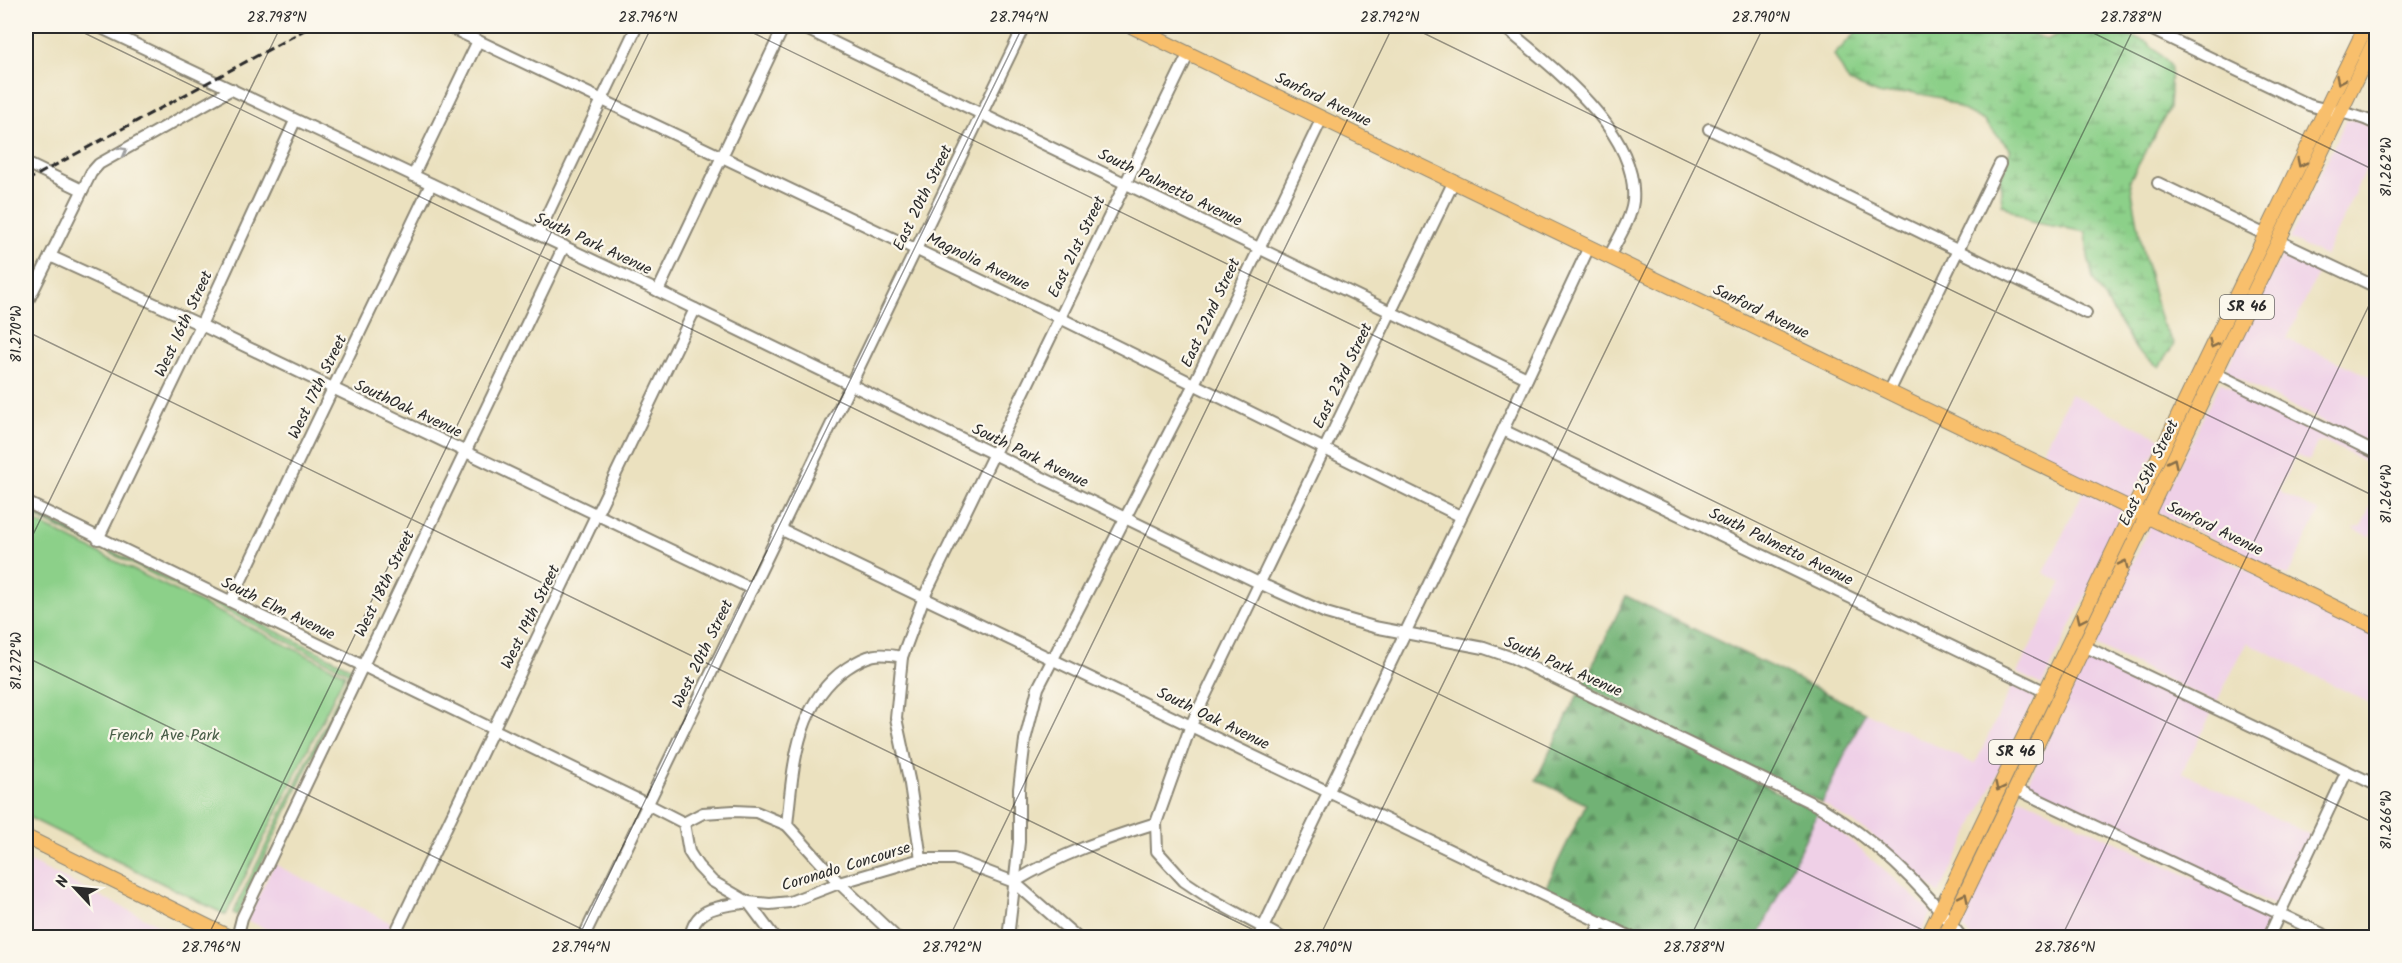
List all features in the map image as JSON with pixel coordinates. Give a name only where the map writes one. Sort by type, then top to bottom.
[{"type":"main road","name":"Sanford Avenue","points":[[1131,26],[2134,508],[2376,627]]},
{"type":"main road","name":"East 25th Street","points":[[1951,923],[2249,302],[2250,286],[2273,238],[2326,110],[2366,26]]},
{"type":"main road","name":"East 25th Street","points":[[1941,909],[2134,508],[2273,238],[2341,112],[2376,38]]},
{"type":"main road","points":[[2048,721],[2046,707],[2061,678],[2059,665]]},
{"type":"main road","points":[[26,837],[231,938]]},
{"type":"main road","name":"SR 46","points":[[1927,938],[1941,909]]},
{"type":"main road","name":"SR 46","points":[[1944,938],[1951,923]]},
{"type":"street","name":"South Park Avenue","points":[[97,26],[658,291],[1259,583],[1326,613],[1404,634],[1484,648],[1513,658],[1820,807],[1864,836],[1941,909],[1962,938]]},
{"type":"street","name":"Magnolia Avenue","points":[[447,26],[721,154],[1060,318],[1460,516]]},
{"type":"street","points":[[538,234],[637,26]]},
{"type":"street","points":[[658,291],[721,154],[784,26]]},
{"type":"street","name":"South Palmetto Avenue","points":[[800,26],[1527,378]]},
{"type":"street","name":"East 20th Street","points":[[850,384],[1024,26]]},
{"type":"street","points":[[1503,26],[1589,102],[1622,151],[1629,170],[1633,203],[1628,219],[1609,256]]},
{"type":"street","points":[[2144,26],[2310,105],[2359,115],[2376,124]]},
{"type":"street","points":[[413,176],[478,40]]},
{"type":"street","name":"East 21st Street","points":[[921,860],[910,784],[896,718],[902,657],[924,597],[1188,53]]},
{"type":"street","points":[[26,305],[91,172],[99,164],[232,89]]},
{"type":"street","name":"East 22nd Street","points":[[1008,938],[1019,842],[1019,789],[1024,740],[1038,688],[1194,384],[1322,118]]},
{"type":"street","name":"West 16th Street","points":[[98,539],[201,325],[295,121]]},
{"type":"street","points":[[1709,129],[2086,313]]},
{"type":"street","points":[[26,163],[82,190]]},
{"type":"street","points":[[1889,392],[2000,164]]},
{"type":"street","name":"East 23rd Street","points":[[1156,823],[1191,725],[1454,181]]},
{"type":"street","points":[[2158,183],[2376,287]]},
{"type":"street","name":"West 17th Street","points":[[231,601],[431,184]]},
{"type":"street","name":"West 18th Street","points":[[237,938],[242,918],[564,246]]},
{"type":"street","points":[[1260,933],[1503,430],[1588,247]]},
{"type":"street","name":"SouthOak Avenue","points":[[50,256],[201,325],[752,589]]},
{"type":"street","name":"West 19th Street","points":[[393,938],[695,309]]},
{"type":"street","points":[[2215,373],[2376,453]]},
{"type":"street","name":"West 20th Street","points":[[583,938],[850,384]]},
{"type":"street","name":"South Palmetto Avenue","points":[[1503,430],[2046,692]]},
{"type":"street","name":"South Elm Avenue","points":[[26,502],[647,804]]},
{"type":"street","name":"South Oak Avenue","points":[[780,529],[1633,938]]},
{"type":"street","points":[[2084,646],[2376,785]]},
{"type":"street","points":[[787,825],[798,743],[817,697],[844,670],[872,654],[902,657]]},
{"type":"street","points":[[2268,938],[2347,771]]},
{"type":"street","points":[[2016,789],[2331,938]]},
{"type":"street","points":[[647,804],[684,823],[703,813],[734,811],[756,812],[787,825],[839,883],[897,938]]},
{"type":"street","name":"Coronado Concourse","points":[[684,823],[689,852],[698,866],[711,881],[748,902],[770,904],[790,902],[839,883],[921,860],[954,859],[1014,882],[1078,938]]},
{"type":"street","points":[[1014,882],[1052,860],[1095,842],[1156,823],[1157,851],[1184,881],[1260,933],[1282,938]]},
{"type":"street","points":[[690,938],[692,925],[700,914],[714,908],[748,902],[775,938]]},
{"type":"street","points":[[1593,938],[1601,922]]},
{"type":"shaded area","points":[[2346,120],[2357,120],[2376,129],[2376,147],[2325,256],[2289,239]]},
{"type":"shaded area","points":[[2284,250],[2321,267],[2287,339],[2376,379],[2376,448],[2225,372]]},
{"type":"shaded area","points":[[2220,382],[2376,459],[2376,491],[2369,485],[2375,467],[2324,441],[2317,443],[2309,461],[2298,456],[2294,458],[2279,489],[2280,492],[2319,512],[2288,576],[2157,512]]},
{"type":"shaded area","points":[[2070,394],[2161,438],[2130,501],[2040,457]]},
{"type":"shaded area","points":[[2084,490],[2127,511],[2042,685],[2017,673],[2062,582],[2044,573]]},
{"type":"shaded area","points":[[2376,493],[2376,524],[2371,537],[2353,528],[2361,527]]},
{"type":"shaded area","points":[[2151,524],[2376,632],[2376,706],[2247,642],[2216,703],[2093,644]]},
{"type":"shaded area","points":[[2089,655],[2212,712],[2182,772],[2310,835],[2276,906],[2025,788]]},
{"type":"shaded area","points":[[2014,682],[2037,694],[1939,894],[1868,832],[1822,803],[1865,712],[1975,764]]},
{"type":"shaded area","points":[[2020,797],[2272,915],[2262,938],[1970,937],[1960,922]]},
{"type":"shaded area","points":[[1818,812],[1931,912],[1919,937],[1758,937]]},
{"type":"shaded area","points":[[26,860],[184,937],[26,937]]},
{"type":"shaded area","points":[[274,864],[393,924],[386,937],[283,937],[247,920]]},
{"type":"green space","points":[[1862,26],[2020,26],[2046,40],[2071,29],[2103,26],[2147,42],[2171,66],[2169,109],[2130,180],[2143,252],[2161,322],[2174,344],[2159,367],[2137,351],[2093,279],[2086,232],[2031,222],[2002,204],[2000,178],[2008,162],[2004,160],[2011,150],[1984,121],[1941,98],[1910,92],[1881,95],[1849,82],[1834,55]]},
{"type":"green space","points":[[26,508],[101,546],[100,548],[26,512]]},
{"type":"green space","name":"French Ave Park","points":[[26,517],[345,674],[226,915],[26,816],[26,775],[33,761],[26,757]]},
{"type":"green space","points":[[101,546],[354,669],[237,915],[233,913],[350,673],[100,548]]},
{"type":"green space","points":[[1626,596],[1865,712],[1822,803],[1583,685]]},
{"type":"green space","points":[[1578,694],[1818,812],[1758,937],[1645,937],[1545,889],[1586,804],[1536,780]]},
{"type":"railway","points":[[26,181],[312,26]]}]
